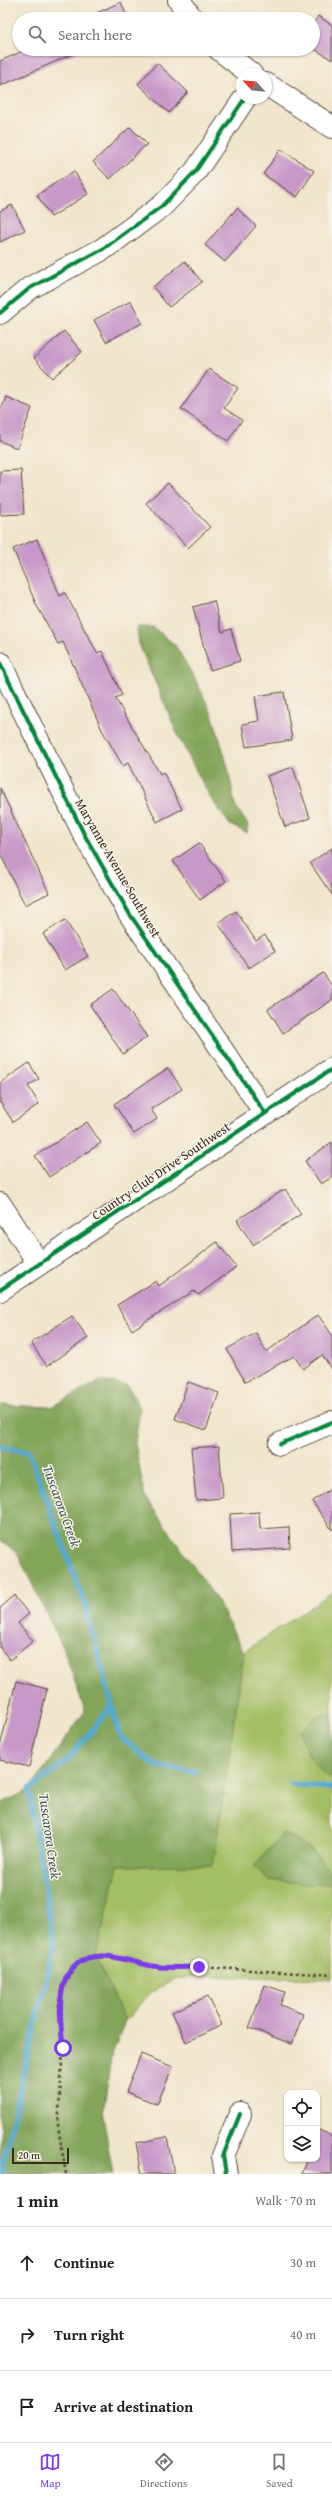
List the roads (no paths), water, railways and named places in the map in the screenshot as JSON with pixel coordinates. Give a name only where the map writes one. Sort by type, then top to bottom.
[{"type":"street","points":[[179,0],[187,12]]},
{"type":"street","points":[[228,56],[243,68]]},
{"type":"street","points":[[272,88],[332,127]]},
{"type":"street","points":[[0,313],[30,288],[62,269],[103,249],[162,206],[195,172],[241,104]]},
{"type":"street","name":"Maryanne Avenue Southwest","points":[[0,663],[84,834],[129,913],[265,1113]]},
{"type":"street","name":"Country Club Drive Southwest","points":[[0,1290],[332,1069]]},
{"type":"street","points":[[0,1204],[39,1264]]},
{"type":"street","points":[[280,1444],[332,1422]]},
{"type":"street","points":[[226,2174],[223,2156],[240,2114]]},
{"type":"waterway","name":"Tuscarora Creek","points":[[0,1447],[29,1452],[85,1604],[112,1706],[67,1761],[29,1790],[54,1944],[3,2163],[3,2174]]},
{"type":"waterway","points":[[112,1706],[120,1737],[155,1765],[196,1772]]},
{"type":"waterway","points":[[291,1784],[332,1788]]}]
